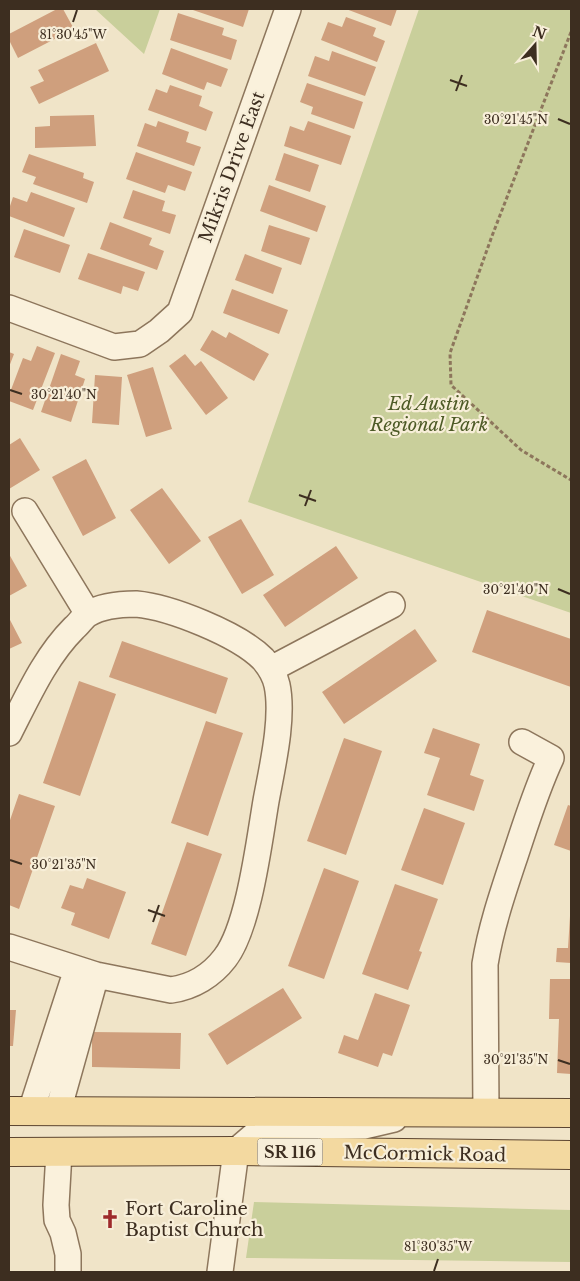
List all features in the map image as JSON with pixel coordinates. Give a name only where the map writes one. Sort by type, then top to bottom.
[{"type":"main road","name":"SR 116","points":[[20,1111],[571,1113]]},
{"type":"main road","name":"McCormick Road","points":[[9,1152],[236,1151],[571,1155]]},
{"type":"street","name":"Mikris Drive East","points":[[9,308],[114,347],[140,344],[159,331],[180,312],[288,9]]},
{"type":"street","points":[[24,511],[88,614]]},
{"type":"street","points":[[9,733],[46,664],[62,640],[88,614],[120,604],[136,604],[156,608],[228,635],[248,646],[262,659],[271,669],[277,685],[279,718],[260,839],[245,910],[235,939],[226,957],[201,980],[177,989],[154,987],[86,972],[9,947]]},
{"type":"street","points":[[271,669],[392,605]]},
{"type":"street","points":[[486,1113],[485,964],[488,942],[532,805],[561,755],[522,742]]},
{"type":"street","points":[[58,1111],[86,972]]},
{"type":"street","points":[[20,1111],[86,972]]},
{"type":"street","points":[[220,1272],[236,1151],[264,1128],[364,1126],[421,1113]]},
{"type":"street","points":[[59,1152],[57,1220],[63,1233],[68,1254],[68,1272]]},
{"type":"path","points":[[571,32],[492,236],[450,353],[451,385],[521,450],[571,480]]},
{"type":"green space","points":[[95,9],[160,9],[144,54]]},
{"type":"green space","name":"Ed Austin Regional Park","points":[[419,9],[571,9],[571,613],[248,502]]},
{"type":"green space","points":[[254,1202],[571,1210],[571,1262],[246,1258]]},
{"type":"building","points":[[57,9],[63,9],[74,29],[18,58],[9,40],[9,34]]},
{"type":"building","points":[[190,9],[249,9],[243,27]]},
{"type":"building","points":[[346,9],[397,9],[391,26]]},
{"type":"building","points":[[178,13],[224,28],[222,35],[237,40],[231,60],[170,40]]},
{"type":"building","points":[[346,17],[376,28],[373,36],[385,41],[377,62],[321,40],[328,22],[342,27]]},
{"type":"building","points":[[96,43],[109,71],[39,104],[30,87],[44,81],[38,70]]},
{"type":"building","points":[[171,48],[228,69],[221,87],[207,82],[204,90],[162,74]]},
{"type":"building","points":[[332,51],[376,67],[365,96],[308,76],[315,56],[329,61]]},
{"type":"building","points":[[307,83],[363,102],[354,129],[311,114],[313,107],[300,102]]},
{"type":"building","points":[[170,85],[202,96],[199,106],[213,112],[206,131],[148,110],[156,89],[167,93]]},
{"type":"building","points":[[94,115],[96,146],[35,148],[35,127],[50,126],[50,116]]},
{"type":"building","points":[[158,121],[189,132],[186,142],[201,147],[194,166],[137,146],[145,123],[156,127]]},
{"type":"building","points":[[308,121],[351,136],[341,165],[284,146],[290,126],[304,131]]},
{"type":"building","points":[[136,152],[192,172],[185,191],[168,185],[165,193],[126,179]]},
{"type":"building","points":[[284,153],[319,165],[310,192],[275,180]]},
{"type":"building","points":[[29,154],[84,173],[83,178],[94,182],[87,203],[33,184],[36,177],[22,172]]},
{"type":"building","points":[[269,185],[326,206],[317,232],[260,211]]},
{"type":"building","points":[[133,190],[165,201],[162,211],[176,215],[170,234],[123,218]]},
{"type":"building","points":[[31,192],[75,208],[64,237],[9,216],[13,197],[27,202]]},
{"type":"building","points":[[110,222],[152,238],[149,245],[164,251],[157,270],[100,249]]},
{"type":"building","points":[[269,225],[310,238],[301,265],[261,251]]},
{"type":"building","points":[[24,229],[70,245],[60,273],[14,257]]},
{"type":"building","points":[[88,253],[145,272],[138,291],[123,286],[121,294],[78,279]]},
{"type":"building","points":[[245,254],[282,268],[273,294],[235,280]]},
{"type":"building","points":[[232,289],[288,310],[279,334],[223,313]]},
{"type":"building","points":[[212,330],[226,338],[229,332],[269,354],[254,381],[200,350]]},
{"type":"building","points":[[37,346],[55,353],[33,410],[9,401],[9,395],[23,358],[31,361]]},
{"type":"building","points":[[9,352],[14,354],[9,367]]},
{"type":"building","points":[[61,354],[80,361],[75,375],[85,379],[71,422],[41,412]]},
{"type":"building","points":[[185,354],[195,366],[201,361],[228,398],[206,415],[169,366]]},
{"type":"building","points":[[153,367],[172,429],[146,437],[127,375]]},
{"type":"building","points":[[95,375],[122,377],[119,425],[92,423]]},
{"type":"building","points":[[20,438],[40,470],[9,489],[9,445]]},
{"type":"building","points":[[86,459],[116,518],[83,536],[52,477]]},
{"type":"building","points":[[162,488],[201,541],[169,564],[130,510]]},
{"type":"building","points":[[241,519],[274,575],[242,594],[208,537]]},
{"type":"building","points":[[336,546],[358,578],[285,627],[263,595]]},
{"type":"building","points":[[9,554],[27,586],[9,596]]},
{"type":"building","points":[[487,610],[571,639],[571,687],[472,652]]},
{"type":"building","points":[[9,618],[22,643],[9,649]]},
{"type":"building","points":[[415,629],[437,661],[344,724],[322,692]]},
{"type":"building","points":[[122,641],[228,678],[216,714],[109,677]]},
{"type":"building","points":[[79,681],[116,694],[80,796],[43,783]]},
{"type":"building","points":[[206,721],[243,733],[208,836],[171,823]]},
{"type":"building","points":[[433,728],[480,744],[470,775],[484,780],[474,811],[427,795],[440,758],[424,753]]},
{"type":"building","points":[[344,738],[382,751],[346,855],[307,841]]},
{"type":"building","points":[[19,794],[55,806],[19,909],[9,905],[9,823]]},
{"type":"building","points":[[568,805],[571,806],[571,851],[554,845]]},
{"type":"building","points":[[424,808],[465,823],[443,885],[401,870]]},
{"type":"building","points":[[187,842],[222,854],[186,956],[151,944]]},
{"type":"building","points":[[324,868],[359,881],[324,979],[288,966]]},
{"type":"building","points":[[87,878],[126,892],[109,939],[71,925],[75,913],[61,908],[70,885],[83,889]]},
{"type":"building","points":[[395,884],[438,899],[419,951],[422,952],[408,990],[362,974]]},
{"type":"building","points":[[570,916],[571,963],[556,962],[557,948],[568,948]]},
{"type":"building","points":[[550,979],[571,979],[571,1074],[557,1073],[559,1019],[549,1019]]},
{"type":"building","points":[[283,988],[302,1018],[227,1065],[208,1034]]},
{"type":"building","points":[[375,993],[410,1005],[392,1056],[383,1053],[378,1067],[338,1053],[344,1035],[358,1040]]},
{"type":"building","points":[[9,1010],[16,1010],[13,1046],[9,1046]]},
{"type":"building","points":[[92,1032],[181,1033],[180,1069],[92,1067]]},
{"type":"place","name":"Fort Caroline Baptist Church","points":[[110,1219]]}]
